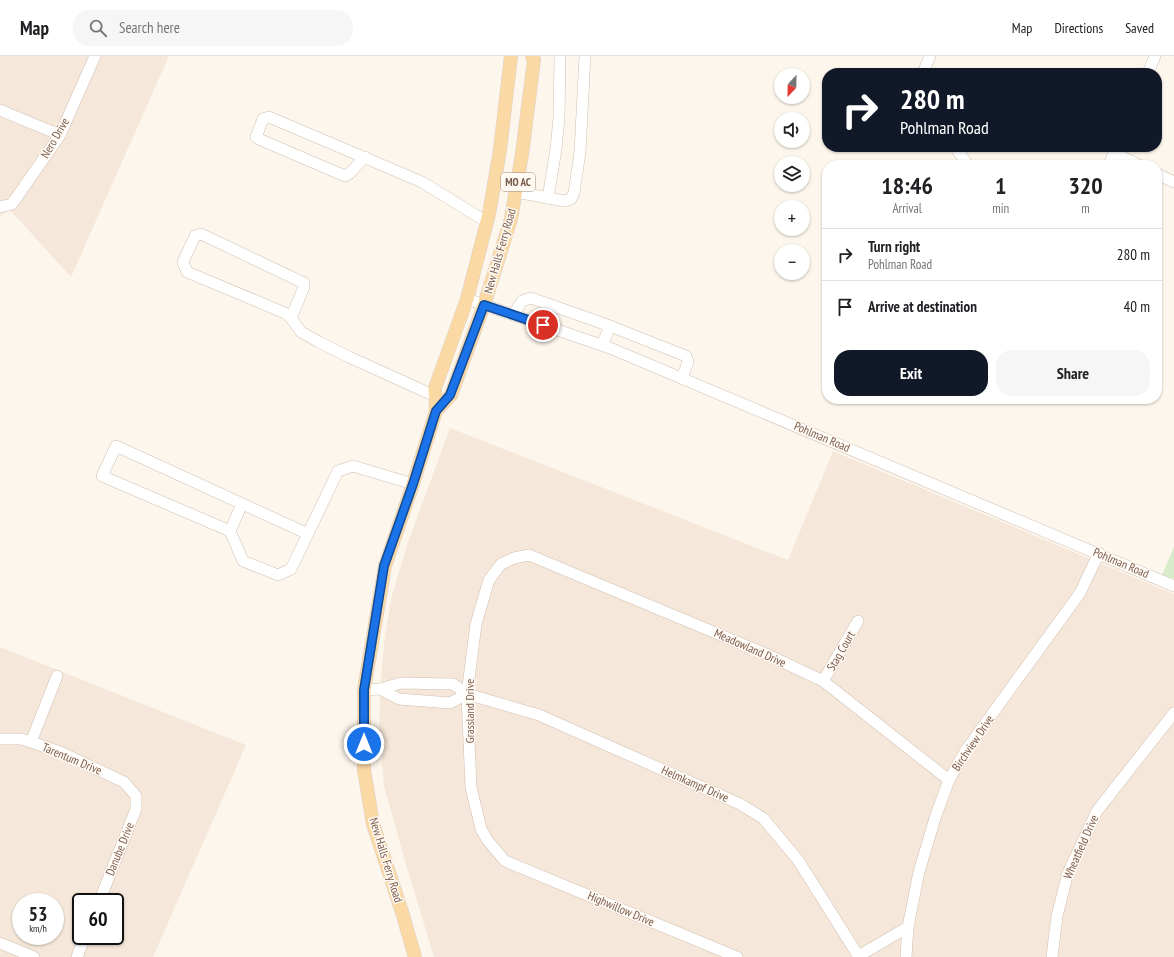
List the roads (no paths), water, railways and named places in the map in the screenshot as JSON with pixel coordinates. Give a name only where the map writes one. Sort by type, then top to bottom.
[{"type":"main road","name":"New Halls Ferry Road","points":[[415,957],[402,912],[372,824],[364,770],[364,690],[384,566],[413,484],[436,411],[435,388],[467,299],[487,222],[500,150],[512,56]]},
{"type":"main road","name":"New Halls Ferry Road","points":[[436,411],[450,395],[484,305],[511,219],[529,105],[534,60],[532,56]]},
{"type":"street","name":"Nero Drive","points":[[0,207],[12,204],[60,135],[95,56]]},
{"type":"street","points":[[548,198],[556,149],[559,118],[560,56]]},
{"type":"street","points":[[516,192],[564,201],[571,199],[574,193],[580,152],[585,56]]},
{"type":"street","points":[[925,68],[930,56]]},
{"type":"street","points":[[1150,68],[1155,56]]},
{"type":"street","points":[[0,110],[60,135]]},
{"type":"street","points":[[365,157],[350,173],[345,176],[256,137],[262,119],[269,117],[365,157],[422,182],[487,222]]},
{"type":"street","points":[[1118,152],[1131,160]]},
{"type":"street","points":[[1162,176],[1174,182]]},
{"type":"street","points":[[291,318],[304,287],[304,283],[201,234],[195,236],[183,262],[187,272],[285,313],[291,318],[301,332],[318,342],[349,358],[436,396]]},
{"type":"street","points":[[513,315],[522,301],[531,298],[610,326],[686,356],[688,362],[682,378]]},
{"type":"street","name":"Pohlman Road","points":[[467,299],[602,345],[1099,553],[1174,586]]},
{"type":"street","points":[[602,345],[610,326]]},
{"type":"street","points":[[308,534],[116,446],[102,476],[230,531],[243,560],[278,575],[291,569],[308,534],[338,471],[353,466],[413,484]]},
{"type":"street","points":[[230,531],[242,504]]},
{"type":"street","name":"Birchview Drive","points":[[906,957],[908,927],[919,872],[935,818],[949,780],[966,750],[1080,593],[1099,553]]},
{"type":"street","name":"Meadowland Drive","points":[[529,555],[766,654],[823,681],[949,780]]},
{"type":"street","name":"Grassland Drive","points":[[505,861],[480,829],[471,787],[467,694],[476,624],[489,580],[501,564],[514,558],[529,555]]},
{"type":"street","name":"Stag Court","points":[[823,681],[858,621]]},
{"type":"street","points":[[31,742],[57,676]]},
{"type":"street","name":"Helmkampf Drive","points":[[364,690],[380,689],[401,683],[453,684],[467,694],[539,715],[740,804],[763,818],[798,860],[858,957]]},
{"type":"street","points":[[380,689],[399,699],[450,703],[467,694]]},
{"type":"street","name":"Wheatfield Drive","points":[[1052,957],[1056,916],[1068,873],[1097,811],[1174,713]]},
{"type":"street","name":"Tarentum Drive","points":[[0,738],[21,739],[60,752],[124,782],[136,796]]},
{"type":"street","name":"Danube Drive","points":[[103,893],[136,809],[136,796]]},
{"type":"street","name":"Highwillow Drive","points":[[505,861],[737,957]]},
{"type":"street","points":[[858,957],[908,927]]},
{"type":"street","points":[[0,943],[34,957]]},
{"type":"street","points":[[76,957],[81,945]]}]
